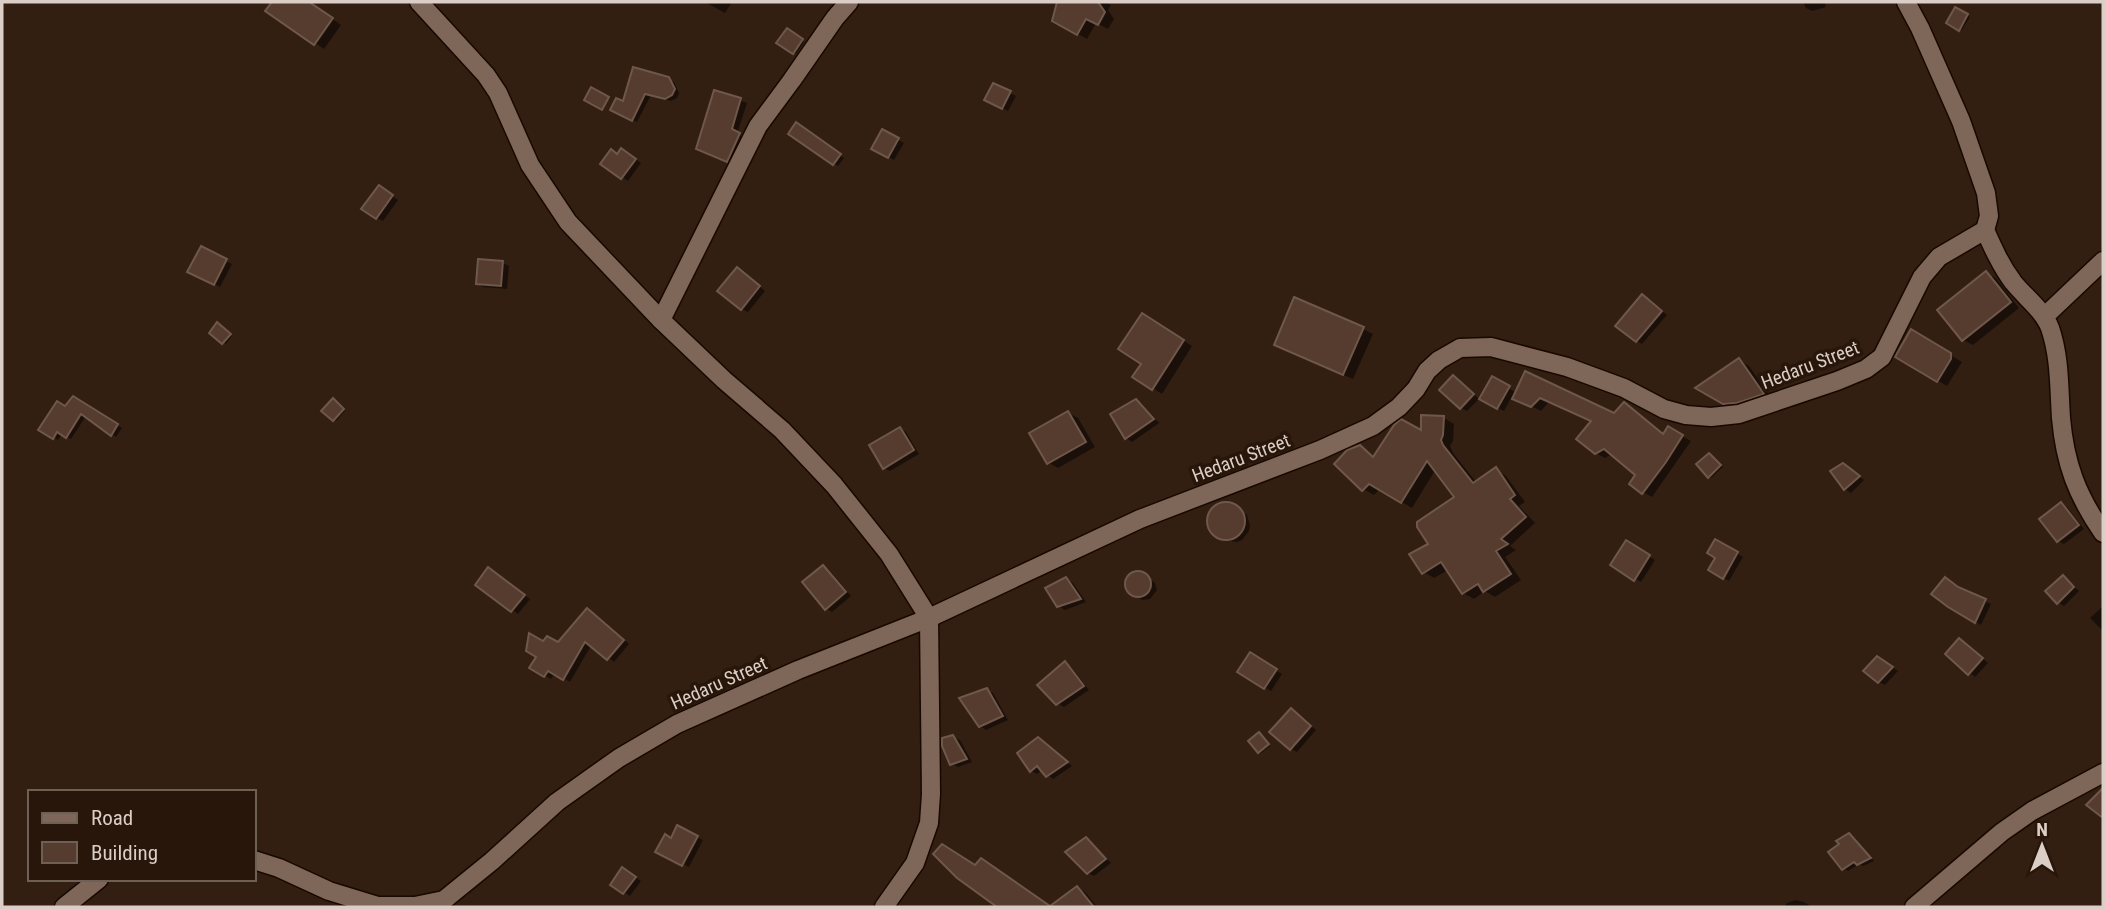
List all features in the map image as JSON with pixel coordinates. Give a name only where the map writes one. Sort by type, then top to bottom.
[{"type":"street","points":[[419,2],[486,75],[498,93],[530,165],[568,222],[661,320],[782,430],[834,485],[889,554],[929,618],[929,823],[915,863],[884,907]]},
{"type":"street","points":[[661,320],[758,126],[849,2]]},
{"type":"street","points":[[1906,2],[1961,121],[1986,193],[1989,216],[1985,230],[1995,255],[2029,301],[2045,316],[2056,352],[2064,442],[2071,474],[2086,507],[2103,533]]},
{"type":"street","name":"Hedaru Street","points":[[256,861],[329,891],[378,906],[449,904],[492,860],[557,802],[619,758],[677,724],[798,670],[929,618],[1140,519],[1320,450],[1373,426],[1399,407],[1439,360],[1460,348],[1490,347],[1527,355],[1624,388],[1664,409],[1686,415],[1711,417],[1739,414],[1866,369],[1882,357],[1922,277],[1939,257],[1985,230]]},
{"type":"street","points":[[2045,316],[2103,261]]},
{"type":"street","points":[[1913,907],[2032,811],[2103,773]]},
{"type":"street","points":[[64,907],[96,881]]},
{"type":"building","points":[[272,2],[309,2],[333,18],[314,45],[265,11]]},
{"type":"building","points":[[1057,2],[1098,2],[1105,12],[1098,25],[1086,19],[1077,35],[1052,21]]},
{"type":"building","points":[[1955,7],[1968,14],[1959,31],[1946,23]]},
{"type":"building","points":[[787,28],[803,39],[793,54],[776,43]]},
{"type":"building","points":[[633,67],[669,77],[675,89],[672,95],[665,99],[645,94],[632,121],[610,110],[616,98],[623,101]]},
{"type":"building","points":[[993,83],[1011,91],[1002,109],[984,100]]},
{"type":"building","points":[[591,87],[609,97],[602,110],[584,100]]},
{"type":"building","points":[[714,90],[741,98],[732,129],[740,133],[727,162],[696,149]]},
{"type":"building","points":[[796,122],[841,154],[833,165],[788,134]]},
{"type":"building","points":[[882,129],[899,138],[888,158],[871,149]]},
{"type":"building","points":[[621,148],[636,159],[621,179],[600,164],[611,149],[617,154]]},
{"type":"building","points":[[379,185],[393,195],[376,219],[361,209]]},
{"type":"building","points":[[201,246],[227,259],[214,285],[187,272]]},
{"type":"building","points":[[478,259],[503,261],[501,286],[476,284]]},
{"type":"building","points":[[737,267],[760,286],[741,310],[717,291]]},
{"type":"building","points":[[1986,271],[2011,302],[1962,341],[1937,310]]},
{"type":"building","points":[[1642,294],[1662,311],[1636,342],[1615,326]]},
{"type":"building","points":[[1294,297],[1364,327],[1343,375],[1274,345]]},
{"type":"building","points":[[1142,313],[1184,340],[1152,390],[1132,377],[1141,364],[1118,349]]},
{"type":"building","points":[[217,322],[231,334],[222,344],[209,333]]},
{"type":"building","points":[[1911,329],[1951,353],[1951,359],[1937,382],[1895,357]]},
{"type":"building","points":[[1739,358],[1764,394],[1737,403],[1723,404],[1695,388]]},
{"type":"building","points":[[1525,371],[1614,413],[1624,402],[1663,434],[1668,426],[1683,435],[1642,494],[1629,484],[1635,475],[1604,449],[1595,454],[1576,439],[1591,421],[1540,398],[1531,407],[1512,399]]},
{"type":"building","points":[[1453,375],[1474,394],[1460,409],[1439,390]]},
{"type":"building","points":[[1492,376],[1510,386],[1497,409],[1479,399]]},
{"type":"building","points":[[73,396],[118,424],[111,436],[81,414],[66,438],[57,432],[53,439],[38,430],[57,401],[65,406]]},
{"type":"building","points":[[333,398],[344,409],[333,421],[321,411]]},
{"type":"building","points":[[1136,399],[1154,419],[1125,439],[1110,414]]},
{"type":"building","points":[[1068,411],[1086,442],[1047,464],[1029,433]]},
{"type":"building","points":[[1421,415],[1444,416],[1441,440],[1443,445],[1473,483],[1496,467],[1515,495],[1510,499],[1526,517],[1501,539],[1508,544],[1496,551],[1511,574],[1483,592],[1478,584],[1462,594],[1441,562],[1422,574],[1409,554],[1428,544],[1417,527],[1417,522],[1454,497],[1427,461],[1401,503],[1369,484],[1362,491],[1334,464],[1347,450],[1360,445],[1373,457],[1401,419],[1421,430]]},
{"type":"building","points":[[900,427],[914,450],[883,469],[869,445]]},
{"type":"building","points":[[1709,453],[1721,465],[1708,478],[1696,464]]},
{"type":"building","points":[[1843,463],[1860,476],[1844,490],[1830,471]]},
{"type":"building","points":[[1226,502],[1239,508],[1245,521],[1239,534],[1226,540],[1213,534],[1207,521],[1213,508]]},
{"type":"building","points":[[2061,502],[2079,525],[2057,542],[2039,519]]},
{"type":"building","points":[[1715,539],[1738,552],[1723,579],[1708,570],[1715,558],[1707,553]]},
{"type":"building","points":[[1626,540],[1650,555],[1634,581],[1610,565]]},
{"type":"building","points":[[823,565],[846,592],[825,610],[802,582]]},
{"type":"building","points":[[488,567],[525,595],[511,612],[475,585]]},
{"type":"building","points":[[1138,571],[1148,574],[1151,584],[1148,594],[1138,597],[1128,594],[1125,584],[1128,574]]},
{"type":"building","points":[[2063,575],[2074,587],[2057,604],[2045,591]]},
{"type":"building","points":[[1066,577],[1081,599],[1057,607],[1045,588]]},
{"type":"building","points":[[1945,577],[1958,587],[1986,599],[1975,623],[1931,594]]},
{"type":"building","points":[[587,608],[624,640],[607,660],[585,642],[563,680],[548,671],[544,677],[529,668],[536,657],[526,651],[529,633],[543,641],[547,636],[558,642]]},
{"type":"building","points":[[1959,638],[1983,658],[1968,675],[1945,654]]},
{"type":"building","points":[[1250,652],[1277,669],[1264,689],[1237,672]]},
{"type":"building","points":[[1877,656],[1893,667],[1878,683],[1863,671]]},
{"type":"building","points":[[1065,661],[1084,686],[1056,705],[1037,685]]},
{"type":"building","points":[[987,688],[1003,716],[979,727],[959,698]]},
{"type":"building","points":[[1291,708],[1311,726],[1290,750],[1269,732]]},
{"type":"building","points":[[1259,732],[1269,744],[1258,753],[1248,741]]},
{"type":"building","points":[[953,735],[967,759],[950,765],[942,746],[942,738]]},
{"type":"building","points":[[1038,737],[1068,762],[1046,777],[1037,766],[1030,772],[1017,753]]},
{"type":"building","points":[[2103,788],[2103,818],[2086,805]]},
{"type":"building","points":[[677,825],[698,836],[682,866],[655,852],[665,834],[671,838]]},
{"type":"building","points":[[1849,833],[1871,858],[1857,865],[1854,862],[1842,870],[1828,852],[1839,844],[1836,841]]},
{"type":"building","points":[[1086,837],[1106,859],[1087,874],[1065,852]]},
{"type":"building","points":[[942,844],[975,865],[981,858],[1050,906],[1077,886],[1094,907],[997,907],[957,878],[933,854]]},
{"type":"building","points":[[622,867],[636,877],[623,894],[610,885]]}]
